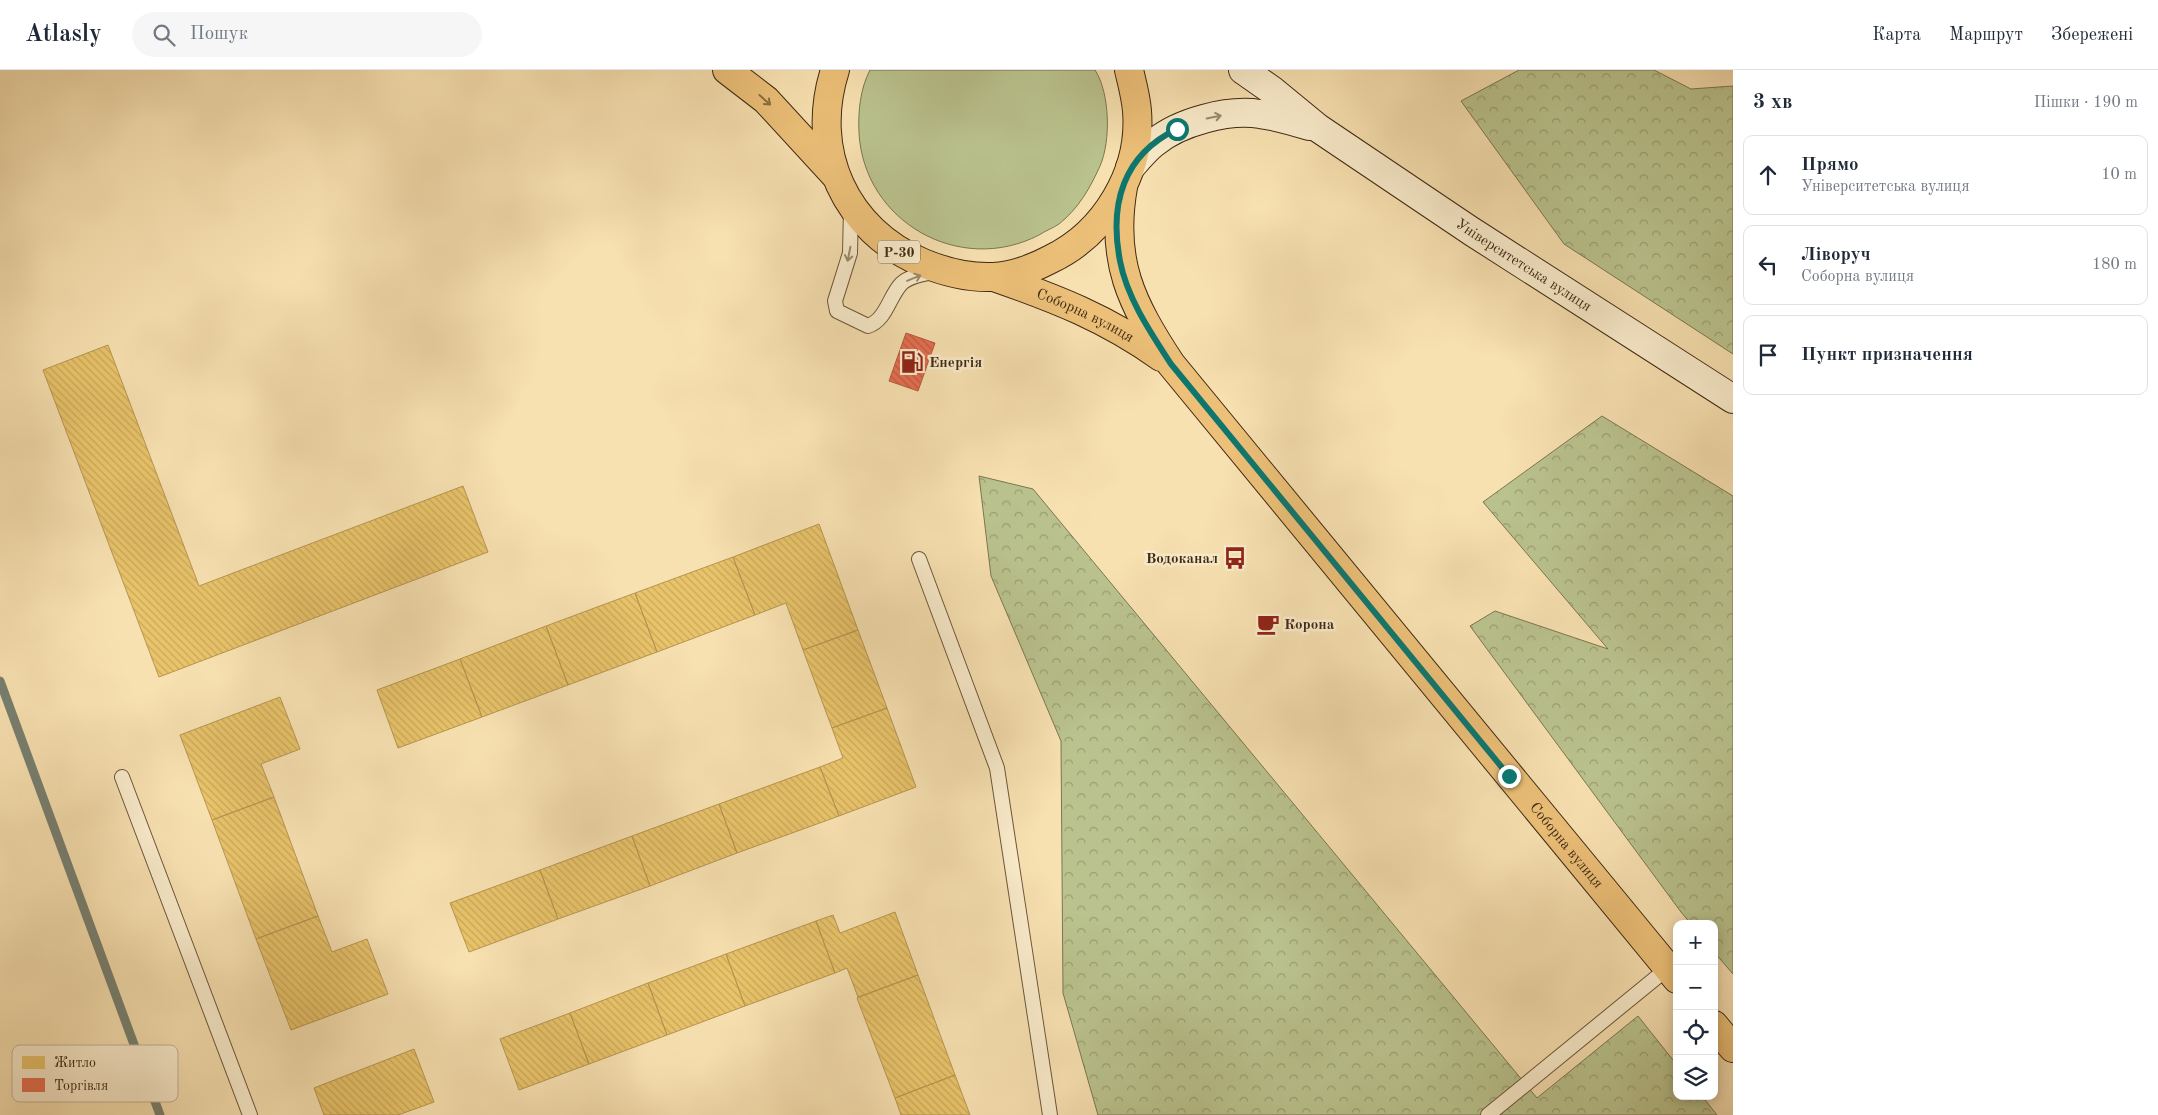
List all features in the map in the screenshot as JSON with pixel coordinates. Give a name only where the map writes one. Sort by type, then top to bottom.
[{"type":"main road","name":"Р-30","points":[[727,70],[766,100],[836,176],[851,206],[874,233],[901,254],[941,270],[966,276],[994,277],[1019,272],[1062,254],[1078,243],[1100,221],[1126,177]]},
{"type":"main road","points":[[835,70],[829,92],[826,128],[836,176]]},
{"type":"main road","name":"Соборна вулиця","points":[[1129,70],[1137,110],[1136,140],[1118,215],[1120,262],[1145,322],[1171,364],[1672,974]]},
{"type":"main road","points":[[1137,70],[1137,110]]},
{"type":"main road","name":"Університетська вулиця","points":[[1242,70],[1273,91],[1318,128],[1471,231],[1733,399]]},
{"type":"main road","name":"Університетська вулиця","points":[[1126,177],[1154,143],[1165,135],[1204,119],[1258,113],[1318,128]]},
{"type":"main road","name":"Соборна вулиця","points":[[994,277],[1096,316],[1171,364]]},
{"type":"main road","points":[[1718,1030],[1733,1048]]},
{"type":"lane","points":[[851,206],[850,253],[835,301],[837,311],[868,326],[876,323],[902,283],[916,276],[941,270]]},
{"type":"lane","points":[[919,559],[997,768],[1050,1115]]},
{"type":"lane","points":[[122,777],[250,1115]]},
{"type":"lane","points":[[1488,1115],[1672,974]]},
{"type":"green space","points":[[870,70],[1095,70],[1104,91],[1106,104],[1107,131],[1104,156],[1088,190],[1059,224],[1039,235],[1009,246],[978,249],[949,244],[921,233],[897,215],[878,192],[865,165],[859,133],[859,117],[860,101]]},
{"type":"green space","points":[[1519,70],[1654,70],[1691,89],[1733,86],[1733,354],[1564,244],[1461,101]]},
{"type":"green space","points":[[1602,416],[1733,496],[1733,974],[1718,957],[1718,920],[1688,920],[1470,626],[1495,611],[1608,649],[1483,502]]},
{"type":"green space","points":[[979,476],[1033,489],[1537,1098],[1638,1016],[1673,1060],[1673,1100],[1705,1100],[1717,1115],[1098,1115],[1063,993],[1061,741],[991,576]]},
{"type":"building: Житло","points":[[108,345],[199,586],[463,486],[488,552],[159,677],[43,370]]},
{"type":"building: Житло","points":[[819,524],[858,630],[803,650],[786,603],[755,615],[733,557]]},
{"type":"building: Житло","points":[[733,557],[755,615],[657,652],[635,593]]},
{"type":"building: Житло","points":[[635,593],[657,652],[568,685],[546,626]]},
{"type":"building: Житло","points":[[546,626],[568,685],[482,717],[460,659]]},
{"type":"building: Житло","points":[[858,630],[887,708],[832,728],[803,650]]},
{"type":"building: Житло","points":[[460,659],[482,717],[398,748],[377,690]]},
{"type":"building: Житло","points":[[280,697],[300,749],[261,764],[274,797],[212,820],[180,735]]},
{"type":"building: Житло","points":[[887,708],[916,787],[839,816],[820,767],[843,758],[832,728]]},
{"type":"building: Житло","points":[[820,767],[839,816],[737,853],[719,804]]},
{"type":"building: Житло","points":[[274,797],[318,916],[256,939],[212,820]]},
{"type":"building: Житло","points":[[719,804],[737,853],[650,886],[632,836]]},
{"type":"building: Житло","points":[[632,836],[650,886],[558,919],[540,870]]},
{"type":"building: Житло","points":[[540,870],[558,919],[469,952],[450,903]]},
{"type":"building: Житло","points":[[895,912],[918,975],[858,997],[847,968],[835,973],[816,921],[833,915],[840,933]]},
{"type":"building: Житло","points":[[318,916],[332,952],[367,939],[388,994],[291,1030],[256,939]]},
{"type":"building: Житло","points":[[816,921],[835,973],[745,1006],[726,954]]},
{"type":"building: Житло","points":[[726,954],[745,1006],[667,1035],[648,983]]},
{"type":"building: Житло","points":[[918,975],[955,1075],[895,1098],[857,998]]},
{"type":"building: Житло","points":[[648,983],[667,1035],[589,1064],[570,1013]]},
{"type":"building: Житло","points":[[570,1013],[589,1064],[519,1090],[500,1039]]},
{"type":"building: Житло","points":[[414,1049],[434,1102],[398,1115],[324,1115],[314,1088]]},
{"type":"building: Житло","points":[[955,1075],[970,1115],[901,1115],[895,1098]]},
{"type":"building: Торгівля","name":"Енергія","points":[[906,333],[935,343],[918,391],[889,381]]},
{"type":"waterway","points":[[0,681],[134,1045]]},
{"type":"waterway","points":[[155,1102],[160,1115]]},
{"type":"place","name":"Енергія","points":[[912,362]]},
{"type":"place","name":"Водоканал","points":[[1235,558]]},
{"type":"place","name":"Корона","points":[[1268,624]]},
{"type":"route","points":[[1177,129],[1154,143],[1142,155],[1130,168],[1122,187],[1118,215],[1120,262],[1145,322],[1171,364],[1509,776]]}]
